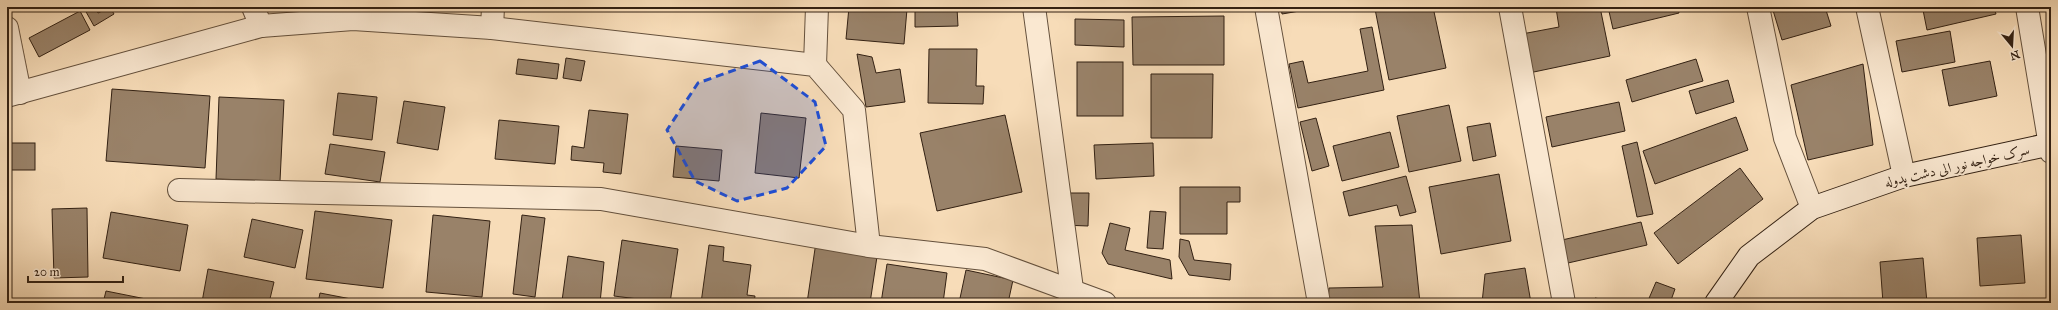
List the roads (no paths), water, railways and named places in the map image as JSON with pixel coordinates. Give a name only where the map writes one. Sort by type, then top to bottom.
[{"type":"street","points":[[492,28],[493,7]]},
{"type":"street","points":[[815,65],[817,7]]},
{"type":"street","points":[[1034,7],[1072,289]]},
{"type":"street","points":[[1266,7],[1319,303]]},
{"type":"street","points":[[1510,7],[1564,303]]},
{"type":"street","points":[[1758,7],[1785,138],[1812,208]]},
{"type":"street","points":[[1867,7],[1904,176]]},
{"type":"street","points":[[2027,7],[2051,147]]},
{"type":"street","points":[[7,28],[14,94],[257,17],[353,13],[815,65],[854,110],[869,246]]},
{"type":"street","name":"سرک خواجه نور الی دشت پدوله","points":[[1716,303],[1750,256],[1812,208],[1904,176],[2051,147]]},
{"type":"street","points":[[179,190],[601,199],[869,246],[985,259],[1072,289],[1105,303]]}]
